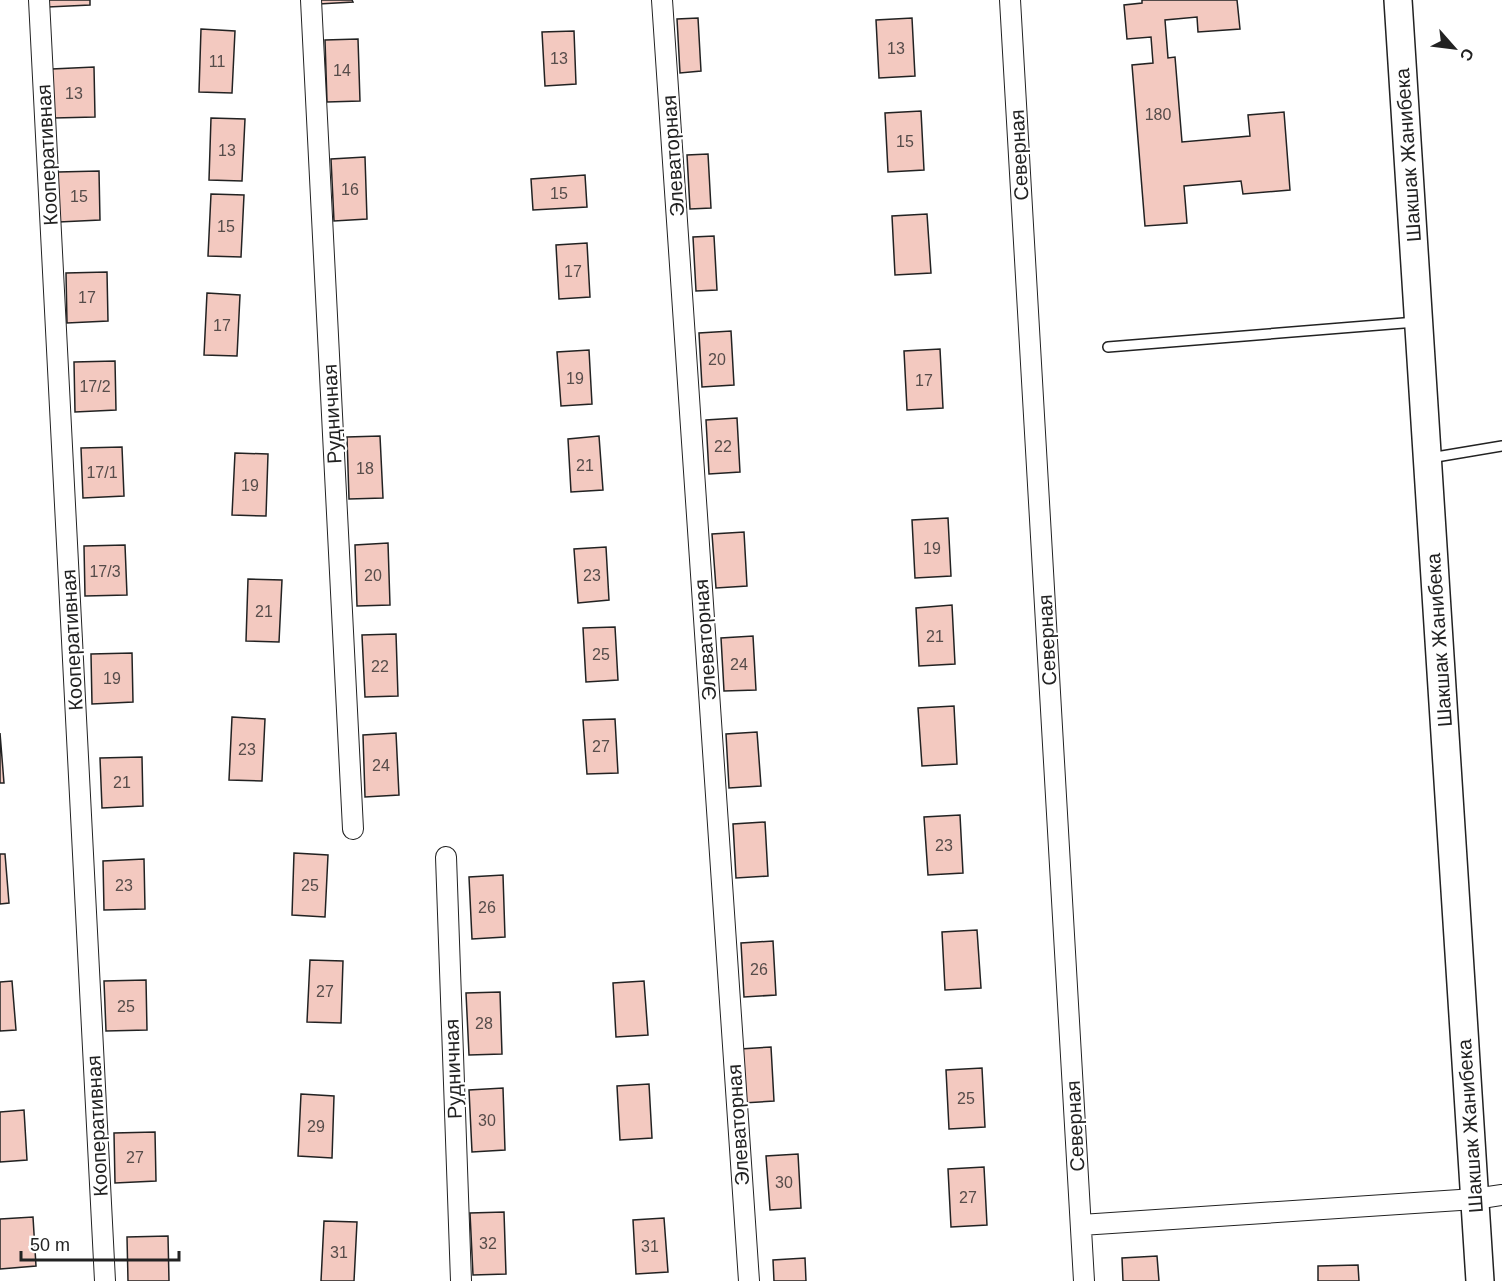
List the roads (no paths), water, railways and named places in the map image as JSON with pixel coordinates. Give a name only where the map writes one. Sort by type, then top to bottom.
[{"type":"main road","name":"Шакшак Жанибека","points":[[1398,0],[1480,1281]]},
{"type":"street","name":"Кооперативная","points":[[39,0],[105,1281]]},
{"type":"street","name":"Рудничная","points":[[311,0],[353,829]]},
{"type":"street","name":"Элеваторная","points":[[662,0],[749,1281]]},
{"type":"street","name":"Северная","points":[[1010,0],[1084,1281]]},
{"type":"street","name":"Рудничная","points":[[446,857],[461,1281]]},
{"type":"street","points":[[1081,1225],[1474,1199],[1502,1195]]},
{"type":"lane","points":[[1108,347],[1419,322]]},
{"type":"lane","points":[[1427,458],[1502,446]]}]
